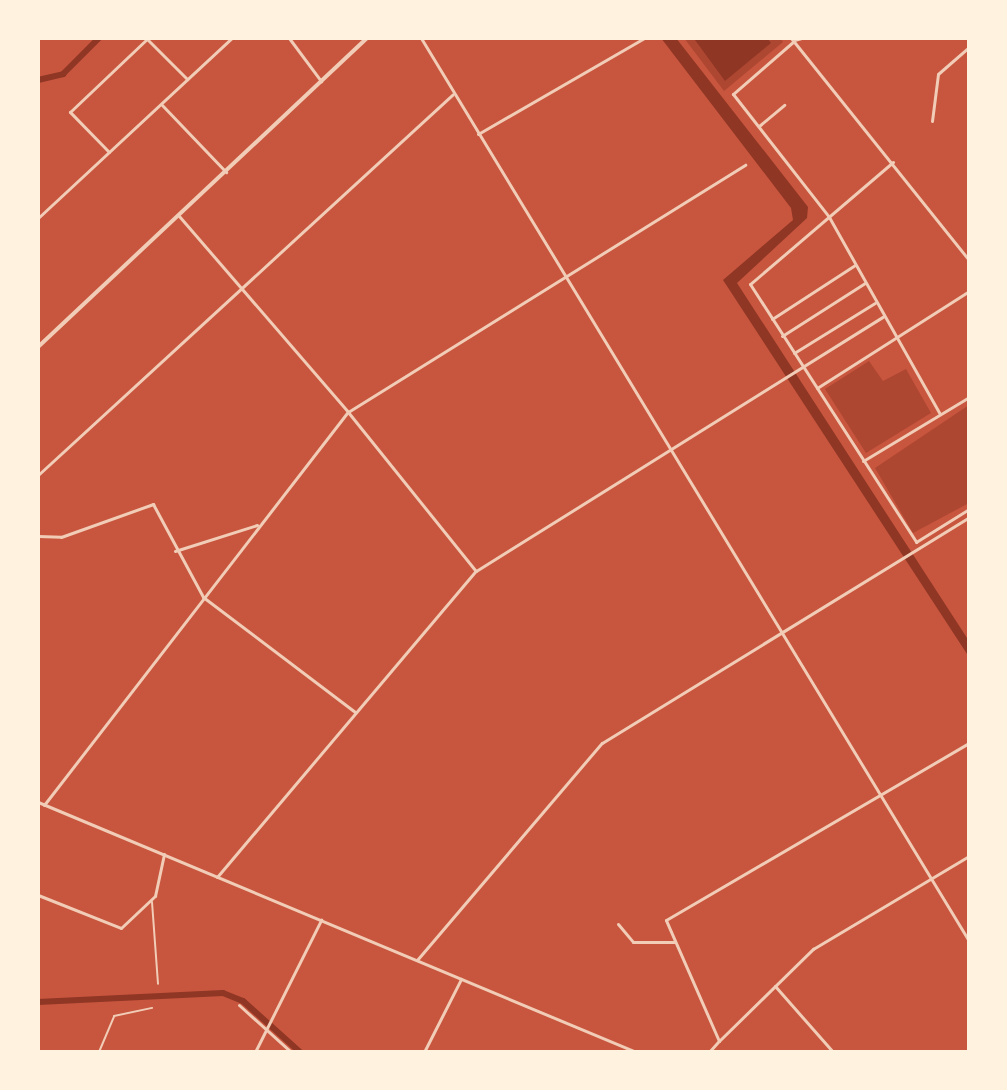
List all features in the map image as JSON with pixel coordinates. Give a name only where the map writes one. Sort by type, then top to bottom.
[{"type":"street","points":[[38,218],[232,38]]},
{"type":"street","points":[[289,38],[321,81]]},
{"type":"street","points":[[38,347],[367,38]]},
{"type":"street","points":[[421,38],[969,941]]},
{"type":"street","points":[[478,134],[644,38]]},
{"type":"street","points":[[109,152],[70,112],[147,39],[187,79]]},
{"type":"street","points":[[940,414],[829,217],[733,94],[792,40],[969,260]]},
{"type":"street","points":[[932,121],[938,74],[969,47]]},
{"type":"street","points":[[38,475],[453,94]]},
{"type":"street","points":[[161,104],[226,172]]},
{"type":"street","points":[[758,126],[784,105]]},
{"type":"street","points":[[893,162],[750,284],[800,368],[916,542],[969,509]]},
{"type":"street","points":[[44,805],[257,525],[348,412],[745,165]]},
{"type":"street","points":[[179,216],[348,412],[476,571]]},
{"type":"street","points":[[772,319],[855,265]]},
{"type":"street","points":[[782,336],[865,283]]},
{"type":"street","points":[[816,389],[969,291]]},
{"type":"street","points":[[794,354],[875,303]]},
{"type":"street","points":[[217,877],[476,571],[883,317]]},
{"type":"street","points":[[863,462],[969,397]]},
{"type":"street","points":[[38,536],[61,537],[153,504],[175,551],[203,597],[355,712]]},
{"type":"street","points":[[417,960],[602,743],[969,517]]},
{"type":"street","points":[[175,551],[257,525]]},
{"type":"street","points":[[719,1041],[666,920],[882,798],[969,743]]},
{"type":"street","points":[[38,802],[636,1052]]},
{"type":"street","points":[[38,895],[121,928],[152,901],[164,854]]},
{"type":"street","points":[[709,1052],[813,949],[969,856]]},
{"type":"street","points":[[255,1052],[321,920]]},
{"type":"street","points":[[618,924],[633,942],[675,942]]},
{"type":"street","points":[[424,1052],[461,979]]},
{"type":"street","points":[[775,986],[833,1052]]},
{"type":"street","points":[[239,1005],[291,1052]]},
{"type":"lane","points":[[792,40],[806,38]]},
{"type":"lane","points":[[152,901],[158,984]]},
{"type":"lane","points":[[99,1052],[114,1016],[152,1008]]},
{"type":"shaded area","points":[[661,38],[676,38],[808,207],[807,218],[737,283],[969,641],[969,657],[723,280],[793,220],[791,208]]},
{"type":"shaded area","points":[[684,38],[780,38],[783,42],[724,91]]},
{"type":"shaded area","points":[[767,38],[771,43],[725,81],[695,40]]},
{"type":"shaded area","points":[[869,361],[883,381],[906,369],[931,413],[866,453],[825,389]]},
{"type":"shaded area","points":[[969,405],[969,503],[913,533],[875,468]]},
{"type":"waterway","points":[[38,80],[63,74],[99,38]]},
{"type":"waterway","points":[[38,1002],[223,993],[243,1001],[300,1052]]}]
